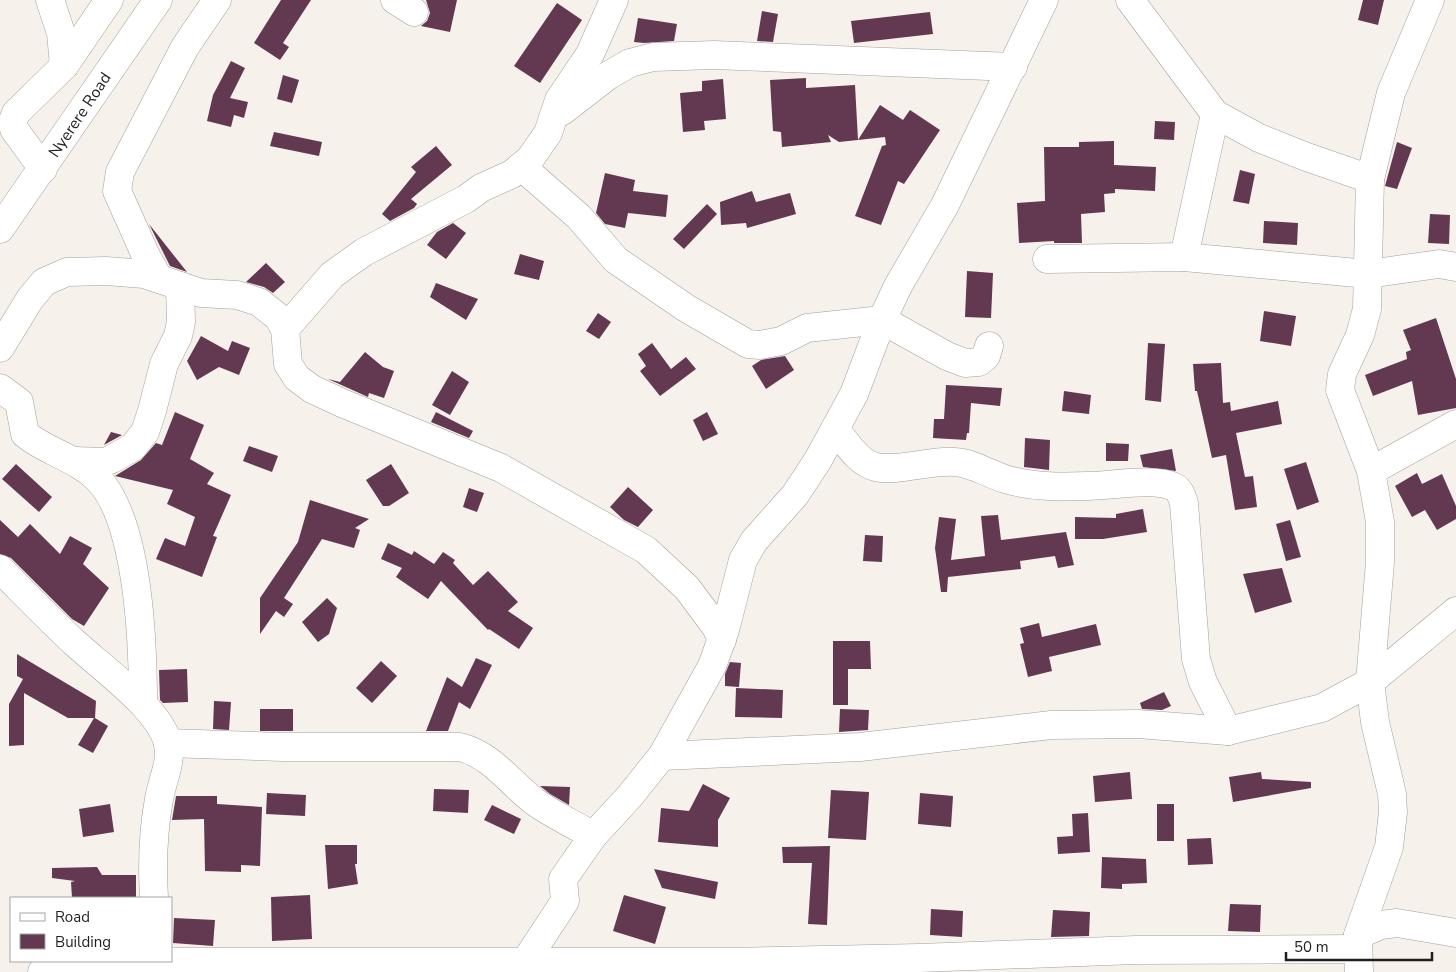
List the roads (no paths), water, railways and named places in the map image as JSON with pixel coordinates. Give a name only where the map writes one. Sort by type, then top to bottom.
[{"type":"street","points":[[50,0],[61,33],[64,66]]},
{"type":"street","points":[[43,170],[14,129],[13,121],[16,113],[64,66],[110,0]]},
{"type":"street","name":"Nyerere Road","points":[[1,225],[43,170],[158,0]]},
{"type":"street","points":[[75,461],[105,462],[133,447],[145,432],[164,364],[178,336],[181,322],[170,282],[146,256],[117,191],[117,183],[128,155],[186,47],[217,0]]},
{"type":"street","points":[[284,329],[332,275],[364,252],[440,213],[481,188],[522,167],[541,146],[559,100],[590,54],[614,0]]},
{"type":"street","points":[[525,962],[565,901],[563,879],[592,836],[630,797],[662,756],[712,666],[722,640],[743,560],[754,541],[795,495],[818,460],[854,394],[882,320],[898,286],[945,205],[1044,0]]},
{"type":"street","points":[[1130,0],[1215,114],[1259,138],[1370,179]]},
{"type":"street","points":[[1358,952],[1388,847],[1392,828],[1392,794],[1375,722],[1370,682],[1380,562],[1380,522],[1371,471],[1340,390],[1342,374],[1360,335],[1367,309],[1370,179],[1391,93],[1430,0]]},
{"type":"street","points":[[552,119],[609,75],[630,63],[653,57],[714,55],[1013,67]]},
{"type":"street","points":[[1184,257],[1215,114]]},
{"type":"street","points":[[522,167],[579,217],[616,260],[686,308],[748,344],[760,345],[781,341],[807,328],[882,320],[947,356],[965,363],[980,362],[986,356],[989,346]]},
{"type":"street","points":[[1047,259],[1184,257],[1368,274],[1439,264],[1456,267]]},
{"type":"street","points":[[0,348],[30,299],[44,282],[67,272],[106,271],[144,274],[201,293],[237,295],[259,302],[278,318],[284,329],[288,364],[297,378],[312,388],[501,468],[617,532],[646,550],[673,573],[687,588],[716,627],[722,640]]},
{"type":"street","points":[[0,388],[20,402],[25,434],[42,445],[75,461],[97,478],[115,504],[130,555],[140,622],[143,703]]},
{"type":"street","points":[[1371,471],[1456,424]]},
{"type":"street","points":[[835,429],[864,462],[876,467],[888,468],[933,462],[956,462],[1006,479],[1034,485],[1087,486],[1154,483],[1175,487],[1181,494],[1184,503],[1196,659],[1203,682],[1228,731]]},
{"type":"street","points":[[0,569],[75,643],[143,703],[157,722],[168,743],[168,761],[159,799],[155,832],[154,897]]},
{"type":"street","points":[[662,756],[860,746],[1051,725],[1138,724],[1228,731],[1322,708],[1370,682],[1456,610]]},
{"type":"street","points":[[168,743],[282,747],[460,747],[472,750],[492,763],[536,802],[592,836]]},
{"type":"street","points":[[1358,952],[1381,925],[1396,923],[1456,933]]},
{"type":"street","points":[[42,972],[157,965],[525,962],[731,967],[919,965],[1136,950],[1358,952]]}]
